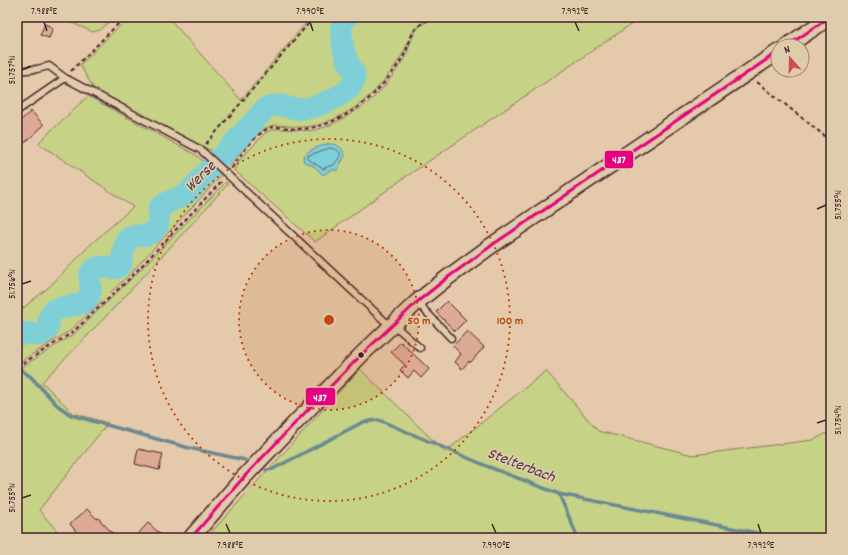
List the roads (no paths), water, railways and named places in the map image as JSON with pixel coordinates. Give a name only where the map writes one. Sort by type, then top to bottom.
[{"type":"street","points":[[799,38],[830,17]]},
{"type":"street","points":[[191,538],[243,478],[297,421],[392,325],[417,302],[495,243],[770,57]]},
{"type":"lane","points":[[17,71],[49,66],[65,78],[204,152],[392,325],[420,348]]},
{"type":"lane","points":[[17,112],[65,78]]},
{"type":"lane","points":[[417,302],[451,338]]},
{"type":"water","points":[[327,144],[339,146],[343,150],[345,156],[339,165],[338,170],[330,170],[325,174],[322,174],[314,166],[304,162],[303,159],[310,151]]},
{"type":"waterway","name":"Werse","points":[[17,336],[25,333],[37,335],[42,334],[48,329],[49,318],[53,310],[83,303],[88,298],[90,293],[90,275],[92,271],[99,267],[117,268],[121,264],[126,240],[131,236],[147,235],[154,231],[158,225],[159,208],[188,193],[265,109],[275,105],[304,109],[330,101],[346,91],[351,86],[355,77],[354,71],[345,55],[341,31],[343,23],[347,17]]},
{"type":"waterway","points":[[17,367],[31,377],[57,405],[71,415],[189,448],[245,460]]},
{"type":"waterway","name":"Stelterbach","points":[[266,470],[273,469],[363,422],[379,420],[489,467],[559,494],[783,538]]},
{"type":"waterway","points":[[559,494],[578,538]]}]
